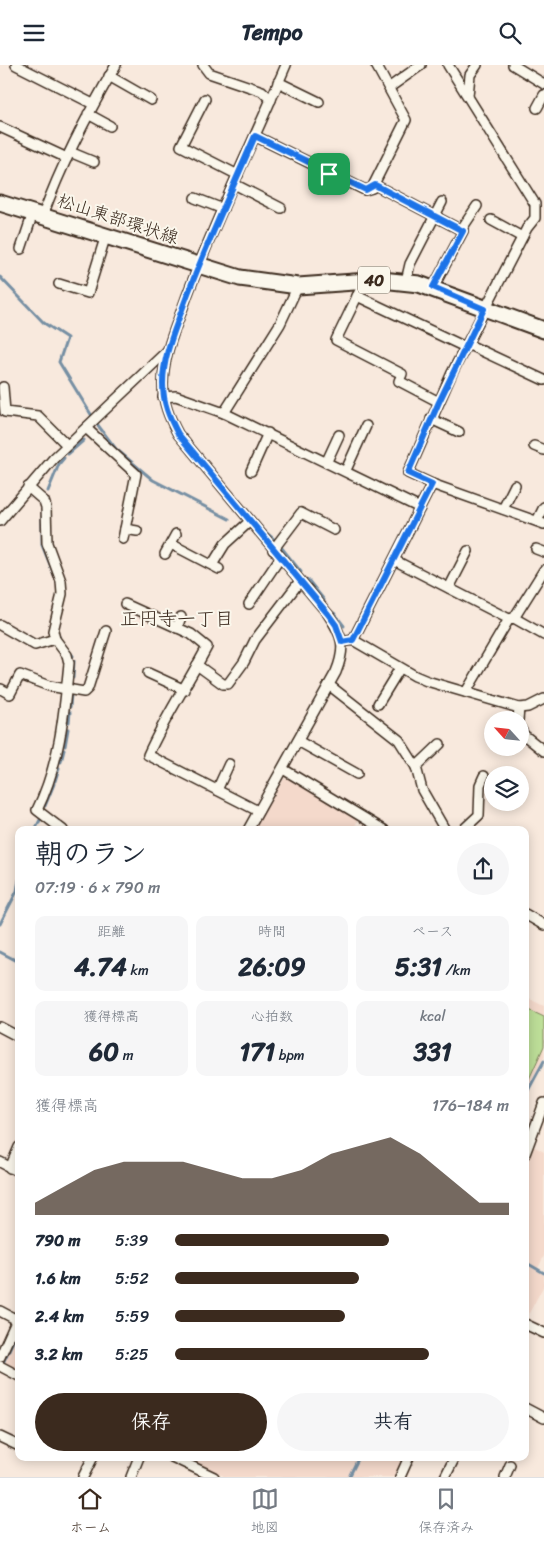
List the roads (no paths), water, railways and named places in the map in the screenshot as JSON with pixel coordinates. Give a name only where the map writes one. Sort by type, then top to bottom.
[{"type":"main road","name":"松山東部環状線","points":[[0,203],[259,282],[298,286],[365,281],[406,281],[433,287],[484,309],[544,330]]},
{"type":"street","points":[[16,65],[93,104]]},
{"type":"street","points":[[21,249],[93,104],[116,65]]},
{"type":"street","points":[[203,65],[209,73],[262,91],[271,99]]},
{"type":"street","points":[[250,826],[329,685],[342,657],[342,642],[332,620],[178,434],[169,417],[163,397],[162,382],[166,351],[199,265],[286,65]]},
{"type":"street","points":[[255,136],[366,190],[375,185],[406,120],[390,87],[376,65]]},
{"type":"street","points":[[390,87],[421,65]]},
{"type":"street","points":[[448,65],[535,204],[540,219],[522,237],[484,309],[431,419],[408,473],[432,484],[541,522],[544,507]]},
{"type":"street","points":[[468,96],[470,75],[477,65]]},
{"type":"street","points":[[513,65],[544,84]]},
{"type":"street","points":[[109,76],[151,100]]},
{"type":"street","points":[[278,83],[319,102]]},
{"type":"street","points":[[537,108],[544,95]]},
{"type":"street","points":[[205,99],[180,146],[238,175]]},
{"type":"street","points":[[88,114],[110,126]]},
{"type":"street","points":[[0,127],[68,155],[94,162]]},
{"type":"street","points":[[234,185],[281,208]]},
{"type":"street","points":[[375,185],[461,230]]},
{"type":"street","points":[[195,198],[223,209]]},
{"type":"street","points":[[406,281],[410,264],[442,203]]},
{"type":"street","points":[[433,287],[463,231],[461,230],[478,206]]},
{"type":"street","points":[[492,221],[522,237]]},
{"type":"street","points":[[58,284],[88,293],[106,235]]},
{"type":"street","points":[[365,281],[336,340],[402,374],[399,381],[439,402]]},
{"type":"street","points":[[224,413],[280,324],[298,286]]},
{"type":"street","points":[[358,296],[544,380]]},
{"type":"street","points":[[1,518],[67,445],[166,351]]},
{"type":"street","points":[[3,387],[5,412],[38,416],[67,445]]},
{"type":"street","points":[[163,397],[176,396],[224,413],[346,470],[420,508]]},
{"type":"street","points":[[431,419],[459,432]]},
{"type":"street","points":[[346,470],[366,426]]},
{"type":"street","points":[[86,428],[136,474],[123,539]]},
{"type":"street","points":[[251,471],[268,433]]},
{"type":"street","points":[[327,461],[339,435]]},
{"type":"street","points":[[534,446],[544,450]]},
{"type":"street","points":[[353,640],[432,484]]},
{"type":"street","points":[[503,509],[515,485]]},
{"type":"street","points":[[28,487],[44,501],[47,543],[61,581],[62,594],[53,631],[55,639],[67,655],[69,663],[64,725],[56,764],[37,810],[56,826]]},
{"type":"street","points":[[273,550],[301,513],[334,530]]},
{"type":"street","points":[[171,544],[215,567],[225,544],[249,521]]},
{"type":"street","points":[[125,529],[137,531]]},
{"type":"street","points":[[166,554],[176,534]]},
{"type":"street","points":[[449,589],[468,551]]},
{"type":"street","points":[[249,603],[280,558]]},
{"type":"street","points":[[394,560],[449,589],[543,633]]},
{"type":"street","points":[[466,692],[511,619],[544,571]]},
{"type":"street","points":[[198,665],[224,684],[228,684],[244,663],[255,640],[300,581]]},
{"type":"street","points":[[134,608],[139,599]]},
{"type":"street","points":[[124,604],[190,634],[207,647],[185,690],[165,719],[148,755],[258,811]]},
{"type":"street","points":[[177,628],[181,617]]},
{"type":"street","points":[[11,631],[17,622]]},
{"type":"street","points":[[0,625],[35,645],[55,639]]},
{"type":"street","points":[[1,689],[10,694],[20,675],[49,687],[84,692],[88,688],[106,631]]},
{"type":"street","points":[[342,642],[353,640],[400,668],[428,681],[519,708],[528,707],[544,699]]},
{"type":"street","points":[[378,705],[400,668]]},
{"type":"street","points":[[148,673],[185,690]]},
{"type":"street","points":[[329,685],[399,740],[416,767],[422,790],[443,826]]},
{"type":"street","points":[[529,739],[544,751]]},
{"type":"street","points":[[298,741],[357,774]]},
{"type":"street","points":[[416,767],[440,744]]},
{"type":"street","points":[[216,790],[229,764]]},
{"type":"street","points":[[283,769],[377,826]]},
{"type":"street","points":[[467,826],[479,815],[480,785],[484,776]]},
{"type":"street","points":[[529,916],[544,925]]},
{"type":"street","points":[[0,1027],[15,1035]]},
{"type":"street","points":[[529,1143],[544,1103]]},
{"type":"street","points":[[0,1162],[14,1170]]},
{"type":"street","points":[[0,1311],[15,1316]]},
{"type":"street","points":[[0,1357],[15,1324]]},
{"type":"street","points":[[529,1326],[544,1333]]},
{"type":"street","points":[[0,1366],[15,1374]]},
{"type":"street","points":[[529,1410],[544,1418]]},
{"type":"street","points":[[0,1437],[15,1444]]},
{"type":"street","points":[[83,1477],[91,1461]]},
{"type":"street","points":[[130,1477],[137,1461]]},
{"type":"street","points":[[180,1461],[214,1477]]},
{"type":"street","points":[[400,1477],[407,1461]]},
{"type":"street","points":[[445,1477],[453,1461]]},
{"type":"street","points":[[508,1476],[510,1465]]},
{"type":"waterway","points":[[0,277],[44,323],[67,338],[59,362],[92,416]]},
{"type":"waterway","points":[[97,424],[116,449],[153,480],[229,519]]},
{"type":"waterway","points":[[68,454],[84,440]]},
{"type":"waterway","points":[[48,491],[59,464],[64,458]]},
{"type":"waterway","points":[[42,516],[42,545],[57,582]]},
{"type":"waterway","points":[[263,530],[276,541]]},
{"type":"waterway","points":[[281,547],[301,572]]},
{"type":"waterway","points":[[308,580],[324,600]]},
{"type":"waterway","points":[[334,613],[344,626]]},
{"type":"waterway","points":[[58,634],[73,656]]},
{"type":"waterway","points":[[73,678],[74,661]]},
{"type":"waterway","points":[[70,707],[71,694]]},
{"type":"waterway","points":[[69,722],[70,712]]},
{"type":"waterway","points":[[65,746],[68,729]]},
{"type":"waterway","points":[[61,762],[64,750]]},
{"type":"waterway","points":[[55,781],[59,768]]},
{"type":"waterway","points":[[45,806],[54,784]]},
{"type":"waterway","points":[[37,826],[40,820]]},
{"type":"waterway","points":[[0,924],[15,895]]},
{"type":"waterway","points":[[0,952],[15,960]]},
{"type":"waterway","points":[[529,1089],[544,1061]]},
{"type":"waterway","points":[[529,1264],[544,1273]]},
{"type":"waterway","points":[[2,1365],[15,1337]]},
{"type":"waterway","points":[[349,1477],[357,1461]]},
{"type":"district","name":"正円寺一丁目","points":[[177,618]]}]
